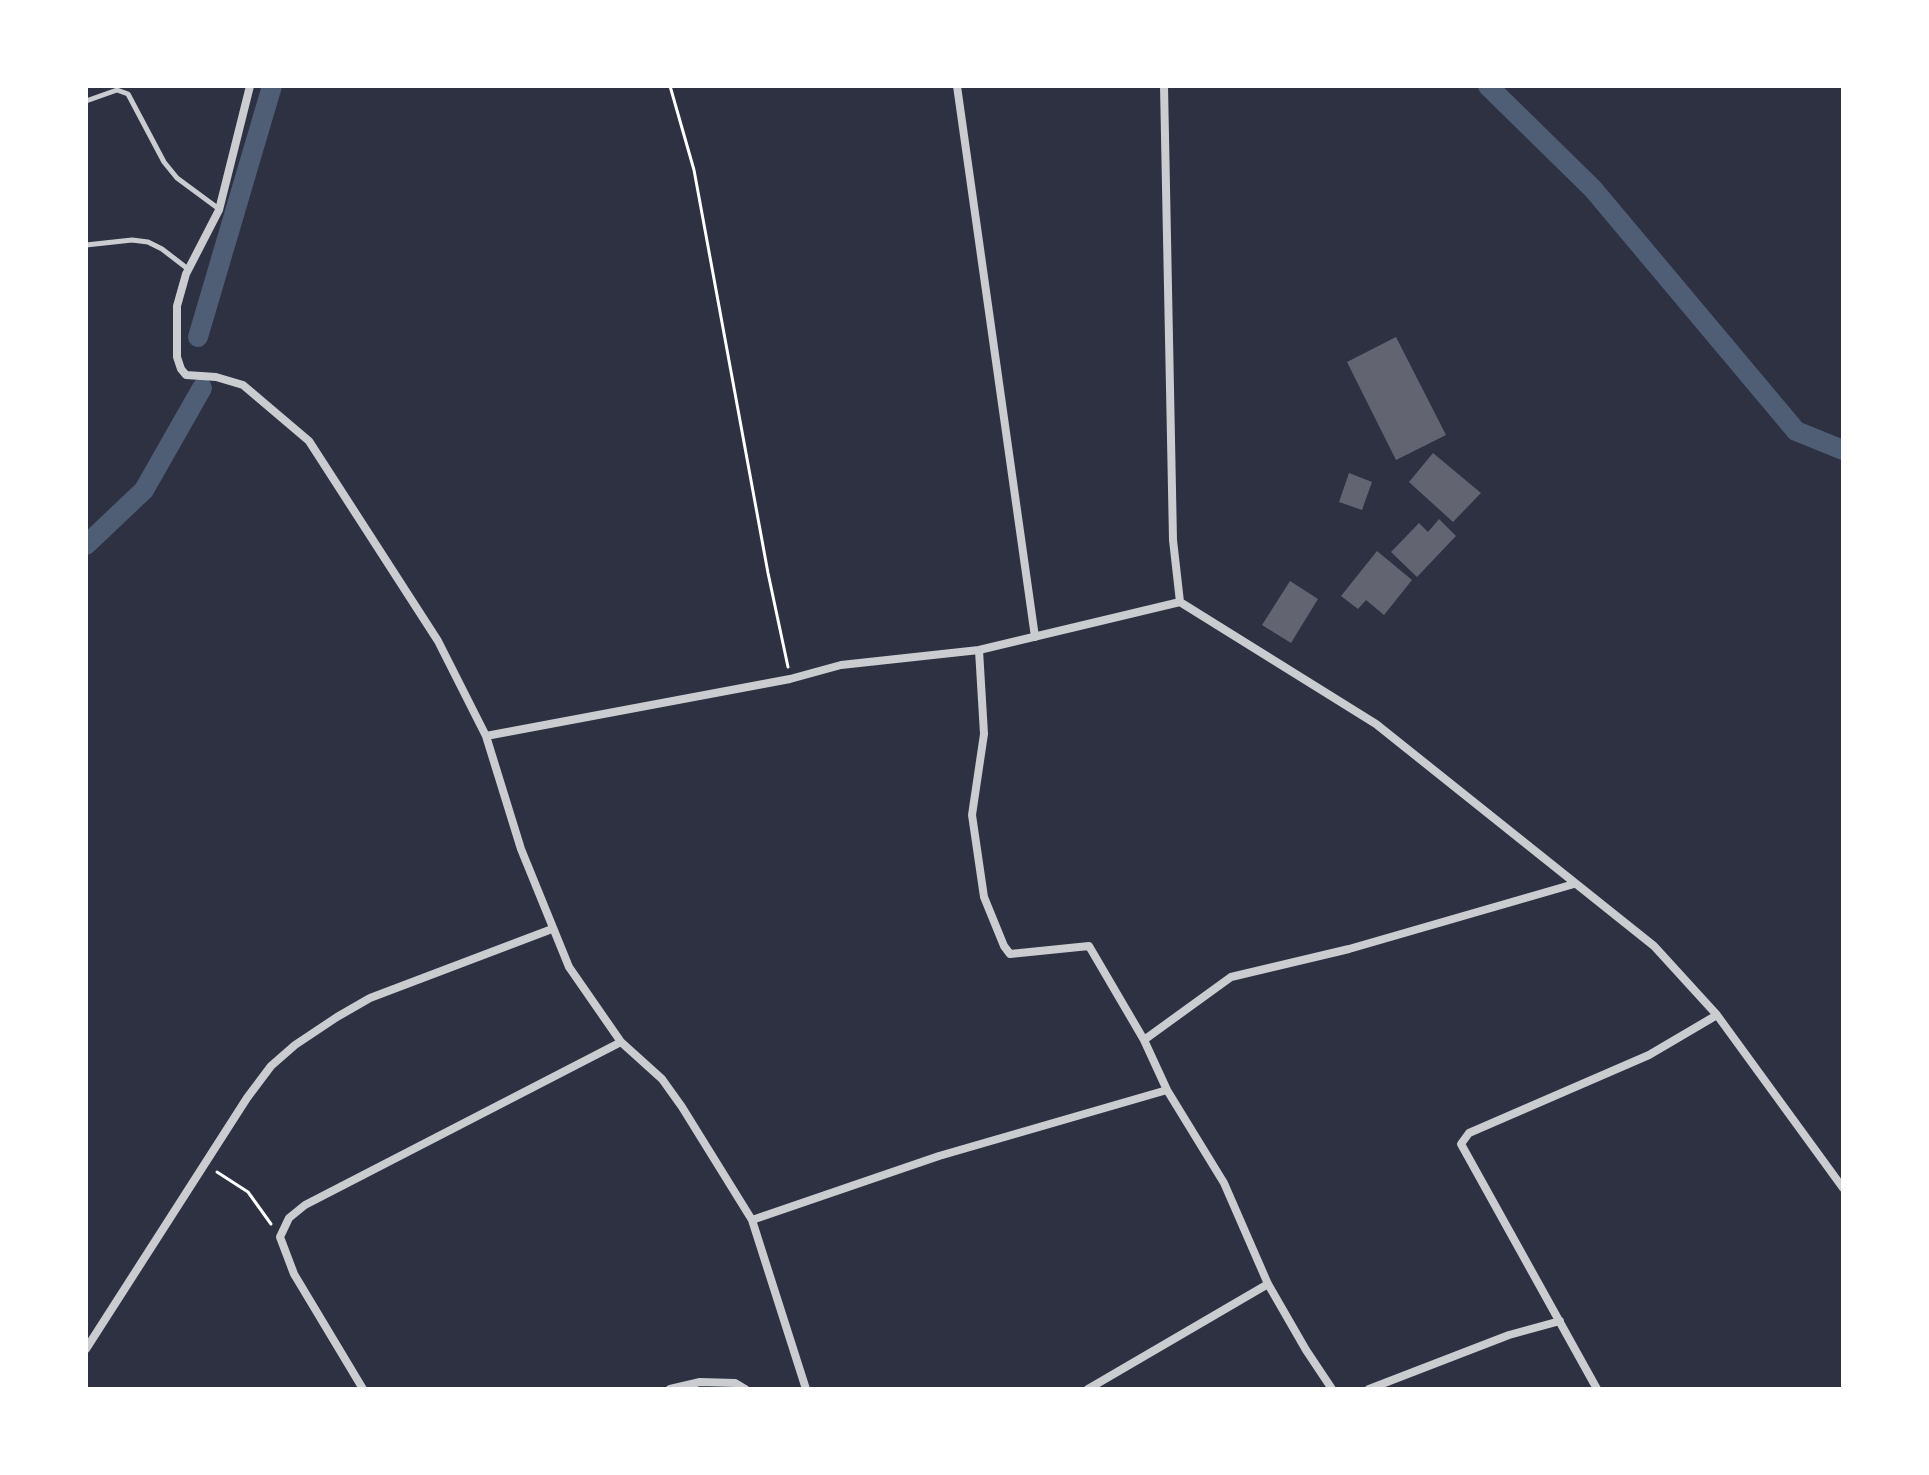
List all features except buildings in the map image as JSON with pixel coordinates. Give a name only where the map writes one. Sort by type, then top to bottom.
[{"type":"street","points":[[250,86],[219,210],[188,269],[177,306],[177,357],[181,369],[186,375],[216,377],[243,385],[309,441],[438,641],[486,736],[521,849],[569,967],[621,1042],[662,1079],[752,1220],[806,1389]]},
{"type":"street","points":[[957,86],[1035,637]]},
{"type":"street","points":[[1164,86],[1173,540],[1180,602]]},
{"type":"street","points":[[486,736],[790,679],[841,665],[979,650],[1180,602],[1376,724],[1654,946],[1717,1015],[1841,1183]]},
{"type":"street","points":[[979,650],[984,734],[972,815],[984,897],[1004,946],[1010,954],[1089,946],[1144,1040],[1167,1090],[1224,1183],[1268,1284],[1332,1389]]},
{"type":"street","points":[[1144,1040],[1231,977],[1349,949],[1574,884]]},
{"type":"street","points":[[86,1349],[204,1164],[271,1066],[295,1045],[370,998],[552,929]]},
{"type":"street","points":[[1597,1389],[1461,1144],[1469,1133],[1649,1055],[1717,1015]]},
{"type":"street","points":[[363,1389],[294,1274],[280,1237],[289,1218],[305,1205],[621,1042]]},
{"type":"street","points":[[752,1220],[939,1156],[1167,1090]]},
{"type":"street","points":[[1088,1389],[1268,1284]]},
{"type":"street","points":[[1369,1389],[1509,1335],[1560,1321]]},
{"type":"street","points":[[670,1389],[700,1382],[735,1383],[745,1389]]},
{"type":"lane","points":[[86,101],[117,90],[128,94],[164,162],[177,178],[219,210]]},
{"type":"lane","points":[[86,245],[132,240],[148,242],[188,269]]},
{"type":"path","points":[[670,86],[694,170],[790,679]]},
{"type":"path","points":[[204,1164],[248,1192],[280,1237]]},
{"type":"waterway","points":[[198,337],[272,86]]},
{"type":"waterway","points":[[1488,86],[1593,189],[1796,431],[1843,450]]},
{"type":"waterway","points":[[86,545],[144,490],[202,388]]}]
